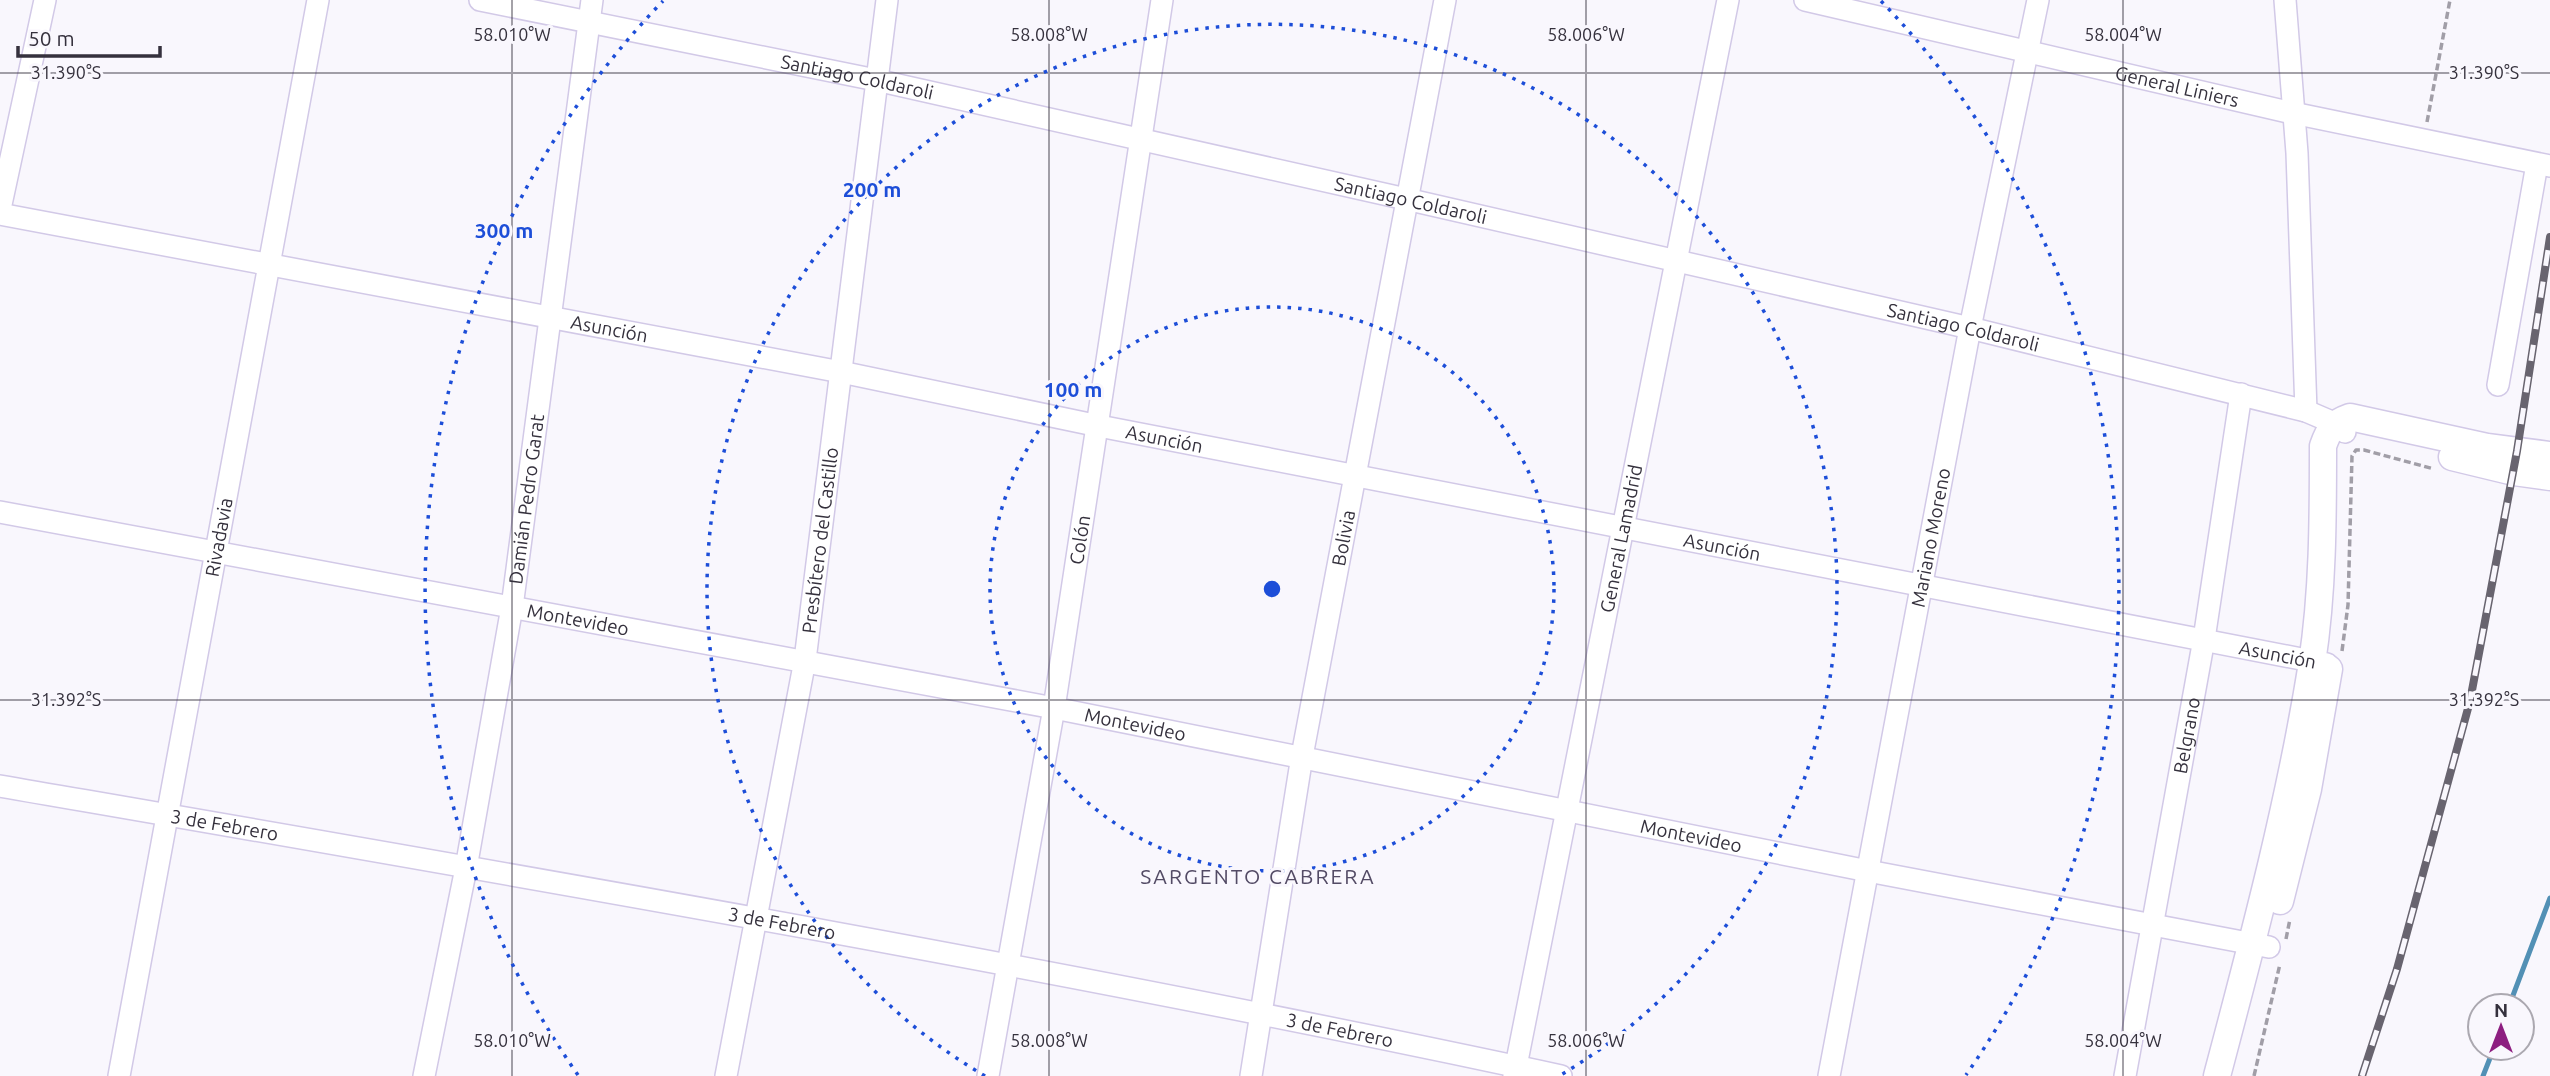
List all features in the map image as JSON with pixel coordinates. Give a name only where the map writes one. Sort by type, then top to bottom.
[{"type":"main road","name":"Santiago Coldaroli","points":[[2340,427],[2350,417],[2487,447],[2550,456]]},
{"type":"main road","name":"Santiago Coldaroli","points":[[2340,427],[2514,472],[2550,477]]},
{"type":"main road","points":[[2217,1076],[2261,945],[2308,789],[2340,453],[2340,427]]},
{"type":"main road","points":[[2235,1076],[2261,945]]},
{"type":"street","points":[[0,211],[44,0]]},
{"type":"street","name":"Rivadavia","points":[[119,1076],[318,0]]},
{"type":"street","name":"Santiago Coldaroli","points":[[480,0],[876,80],[1970,328],[2306,411],[2340,427]]},
{"type":"street","name":"Damián Pedro Garat","points":[[424,1076],[466,868],[512,607],[552,320],[592,0]]},
{"type":"street","name":"Presbítero del Castillo","points":[[726,1076],[758,919],[805,660],[887,0]]},
{"type":"street","name":"Colón","points":[[988,1076],[1054,708],[1099,426],[1138,139],[1162,0]]},
{"type":"street","name":"Bolivia","points":[[1251,1076],[1302,756],[1445,0]]},
{"type":"street","name":"General Lamadrid","points":[[1515,1071],[1728,0]]},
{"type":"street","name":"General Liniers","points":[[1805,0],[2027,54],[2543,165]]},
{"type":"street","name":"Mariano Moreno","points":[[1829,1076],[1924,585],[1970,328],[2038,0]]},
{"type":"street","points":[[2285,0],[2295,113],[2306,411]]},
{"type":"street","points":[[2498,385],[2543,165]]},
{"type":"street","name":"Asunción","points":[[0,211],[269,266],[841,372],[1099,426],[2320,663]]},
{"type":"street","name":"Belgrano","points":[[2125,1076],[2155,923],[2204,639],[2241,394]]},
{"type":"street","name":"Montevideo","points":[[0,512],[805,660],[1302,756],[1868,871],[2261,945]]},
{"type":"street","name":"3 de Febrero","points":[[0,786],[758,919],[1261,1015],[1515,1071],[1561,1076]]},
{"type":"path","points":[[2424,141],[2450,0]]},
{"type":"waterway","points":[[2514,992],[2550,898]]},
{"type":"waterway","points":[[2483,1076],[2488,1062]]},
{"type":"railway","points":[[2362,1076],[2397,969],[2470,701],[2517,451],[2550,237]]},
{"type":"district","name":"SARGENTO CABRERA","points":[[1258,877]]}]
